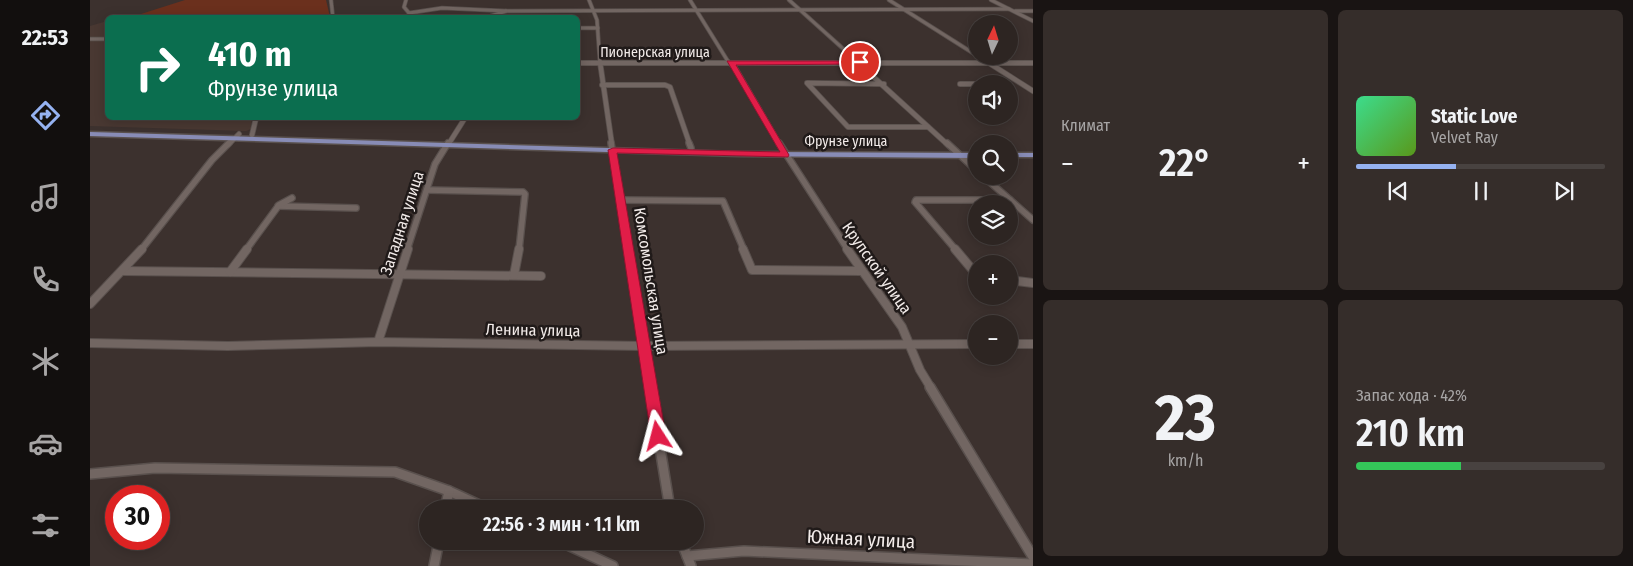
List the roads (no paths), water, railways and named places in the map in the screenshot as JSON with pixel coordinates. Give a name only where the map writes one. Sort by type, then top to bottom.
[{"type":"main road","points":[[90,129],[304,138]]},
{"type":"main road","points":[[90,134],[304,138]]},
{"type":"main road","name":"Фрунзе улица","points":[[304,138],[612,148],[956,153],[968,155]]},
{"type":"main road","name":"Фрунзе улица","points":[[612,148],[691,148],[784,152]]},
{"type":"main road","points":[[1018,150],[1033,150]]},
{"type":"main road","name":"Фрунзе улица","points":[[956,153],[968,151]]},
{"type":"main road","points":[[1018,155],[1033,155]]},
{"type":"street","points":[[331,0],[330,4],[333,15]]},
{"type":"street","points":[[406,0],[404,7],[409,13],[442,8],[507,10],[904,9],[1033,11]]},
{"type":"street","name":"Комсомольская улица","points":[[589,0],[597,20],[602,85],[622,200],[669,500]]},
{"type":"street","name":"Крупской улица","points":[[690,0],[729,63],[734,66],[784,152],[860,271],[902,327],[920,370],[1033,557]]},
{"type":"street","points":[[789,0],[860,62],[968,163]]},
{"type":"street","points":[[889,0],[968,50]]},
{"type":"street","points":[[991,0],[1033,21]]},
{"type":"street","points":[[519,6],[531,9]]},
{"type":"street","points":[[493,15],[507,10]]},
{"type":"street","points":[[580,28],[598,28]]},
{"type":"street","points":[[90,38],[105,39]]},
{"type":"street","name":"Пионерская улица","points":[[580,63],[968,63]]},
{"type":"street","name":"Пионерская улица","points":[[1018,63],[1033,63]]},
{"type":"street","points":[[991,65],[1033,91]]},
{"type":"street","points":[[884,84],[807,83],[848,127],[928,127]]},
{"type":"street","points":[[960,84],[968,84]]},
{"type":"street","points":[[602,85],[665,85],[670,87],[691,148]]},
{"type":"street","points":[[252,135],[256,120]]},
{"type":"street","name":"Западная улица","points":[[378,342],[436,164],[464,120]]},
{"type":"street","points":[[90,304],[137,255],[212,160],[237,136]]},
{"type":"street","points":[[993,185],[1004,195]]},
{"type":"street","points":[[427,190],[523,192],[525,194],[520,244],[514,274]]},
{"type":"street","points":[[230,272],[278,206],[292,198]]},
{"type":"street","points":[[622,200],[723,201],[752,270],[860,271]]},
{"type":"street","points":[[968,200],[916,200],[915,202],[968,265]]},
{"type":"street","points":[[278,206],[356,208]]},
{"type":"street","points":[[1018,207],[1033,220]]},
{"type":"street","points":[[122,271],[514,274],[540,276]]},
{"type":"street","points":[[1018,281],[1033,283]]},
{"type":"street","name":"Ленина улица","points":[[90,343],[228,346],[378,342],[644,346],[968,344]]},
{"type":"street","points":[[1018,344],[1033,344]]},
{"type":"street","points":[[90,474],[155,468],[395,472],[468,500]]},
{"type":"street","points":[[447,500],[449,491]]},
{"type":"street","points":[[434,566],[437,550]]},
{"type":"street","points":[[578,550],[613,566]]},
{"type":"street","name":"Южная улица","points":[[689,561],[744,551],[1033,564]]}]
